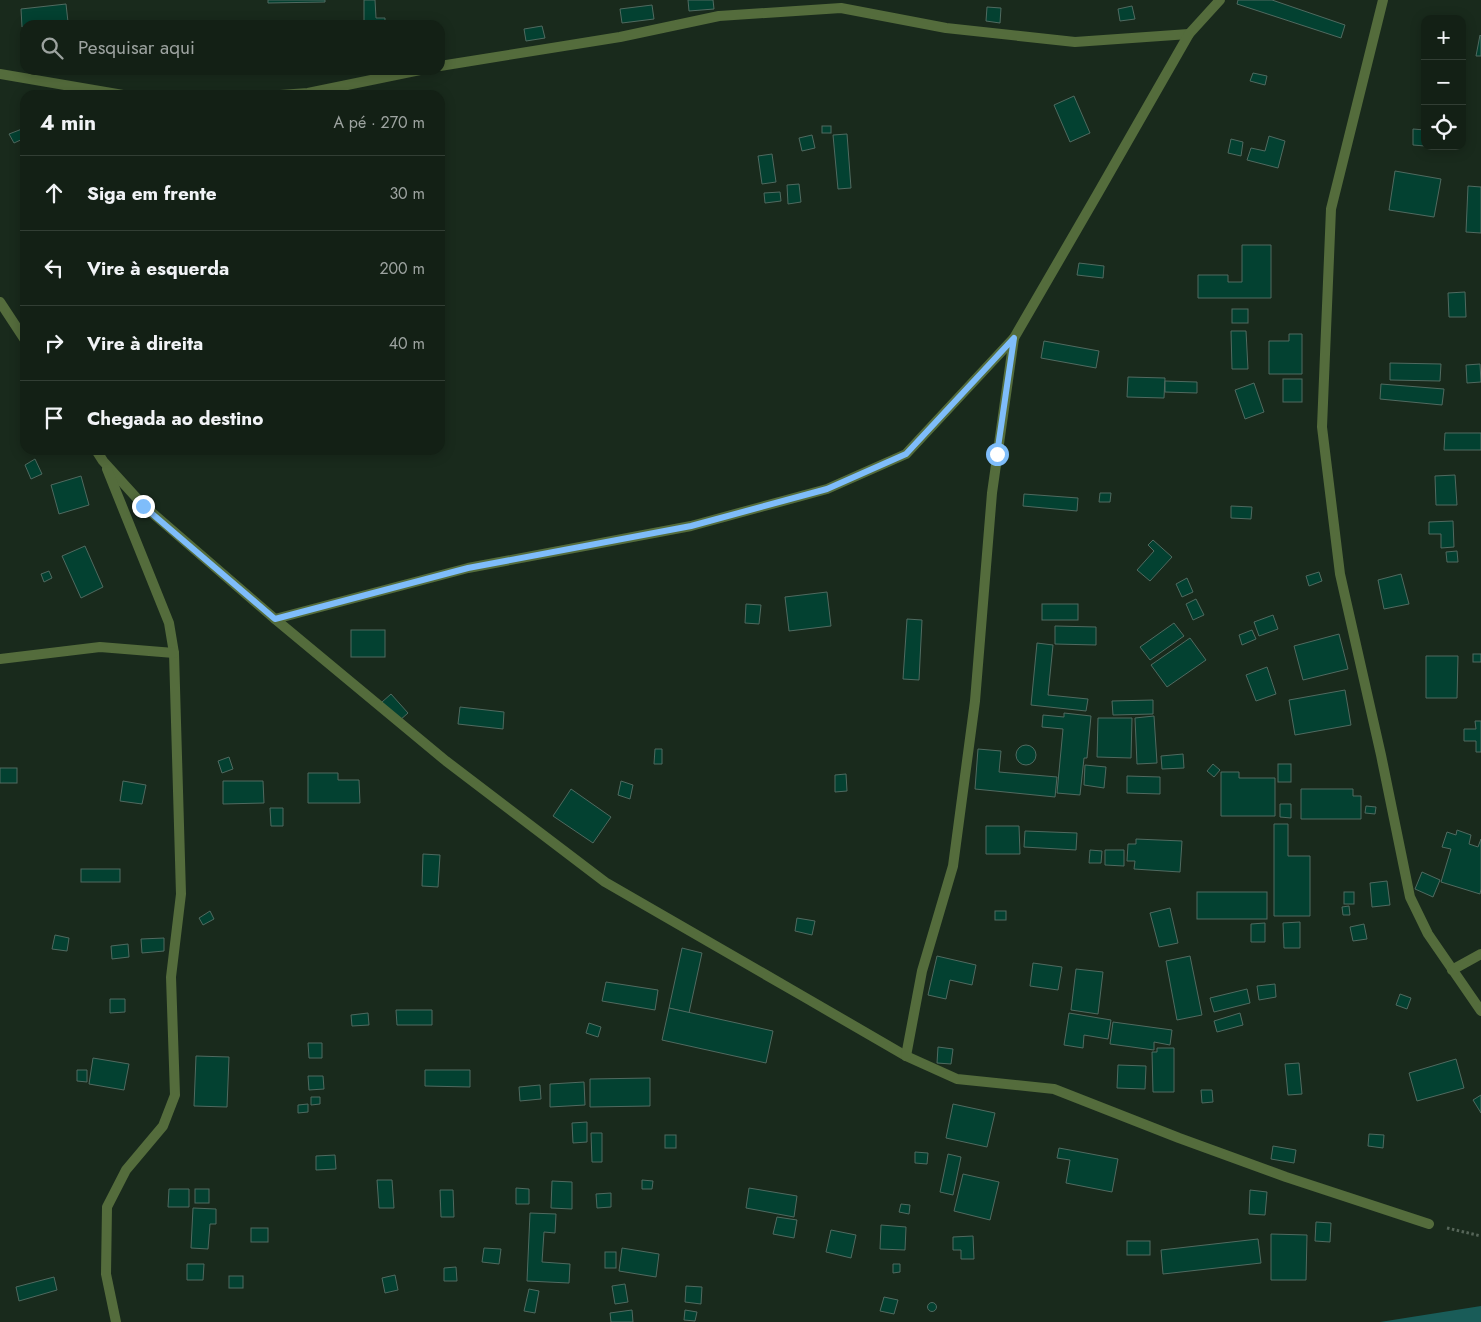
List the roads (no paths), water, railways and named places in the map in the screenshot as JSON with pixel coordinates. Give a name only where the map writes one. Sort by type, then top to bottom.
[{"type":"lane","points":[[275,619],[468,568],[691,526],[827,489],[906,454],[1014,338],[1188,34],[1220,0]]},
{"type":"lane","points":[[1383,0],[1331,209],[1322,428],[1340,574],[1381,755],[1410,898],[1428,934],[1481,1011]]},
{"type":"lane","points":[[445,65],[620,37],[719,16],[841,8],[946,28],[1075,42],[1188,34]]},
{"type":"lane","points":[[0,74],[94,90]]},
{"type":"lane","points":[[323,90],[396,75]]},
{"type":"lane","points":[[0,302],[20,332]]},
{"type":"lane","points":[[906,1056],[922,971],[953,866],[975,701],[992,493],[1014,338]]},
{"type":"lane","points":[[100,455],[143,506],[275,619],[446,761],[605,882],[906,1056],[957,1079],[1054,1088],[1250,1164],[1429,1224]]},
{"type":"lane","points":[[104,461],[169,623],[174,652],[181,894],[171,977],[175,1095],[163,1126],[126,1170],[107,1207],[106,1274],[116,1322]]},
{"type":"lane","points":[[0,659],[100,647],[174,652]]},
{"type":"lane","points":[[1452,970],[1481,954]]},
{"type":"water","points":[[1481,1306],[1481,1322],[1380,1322]]}]
